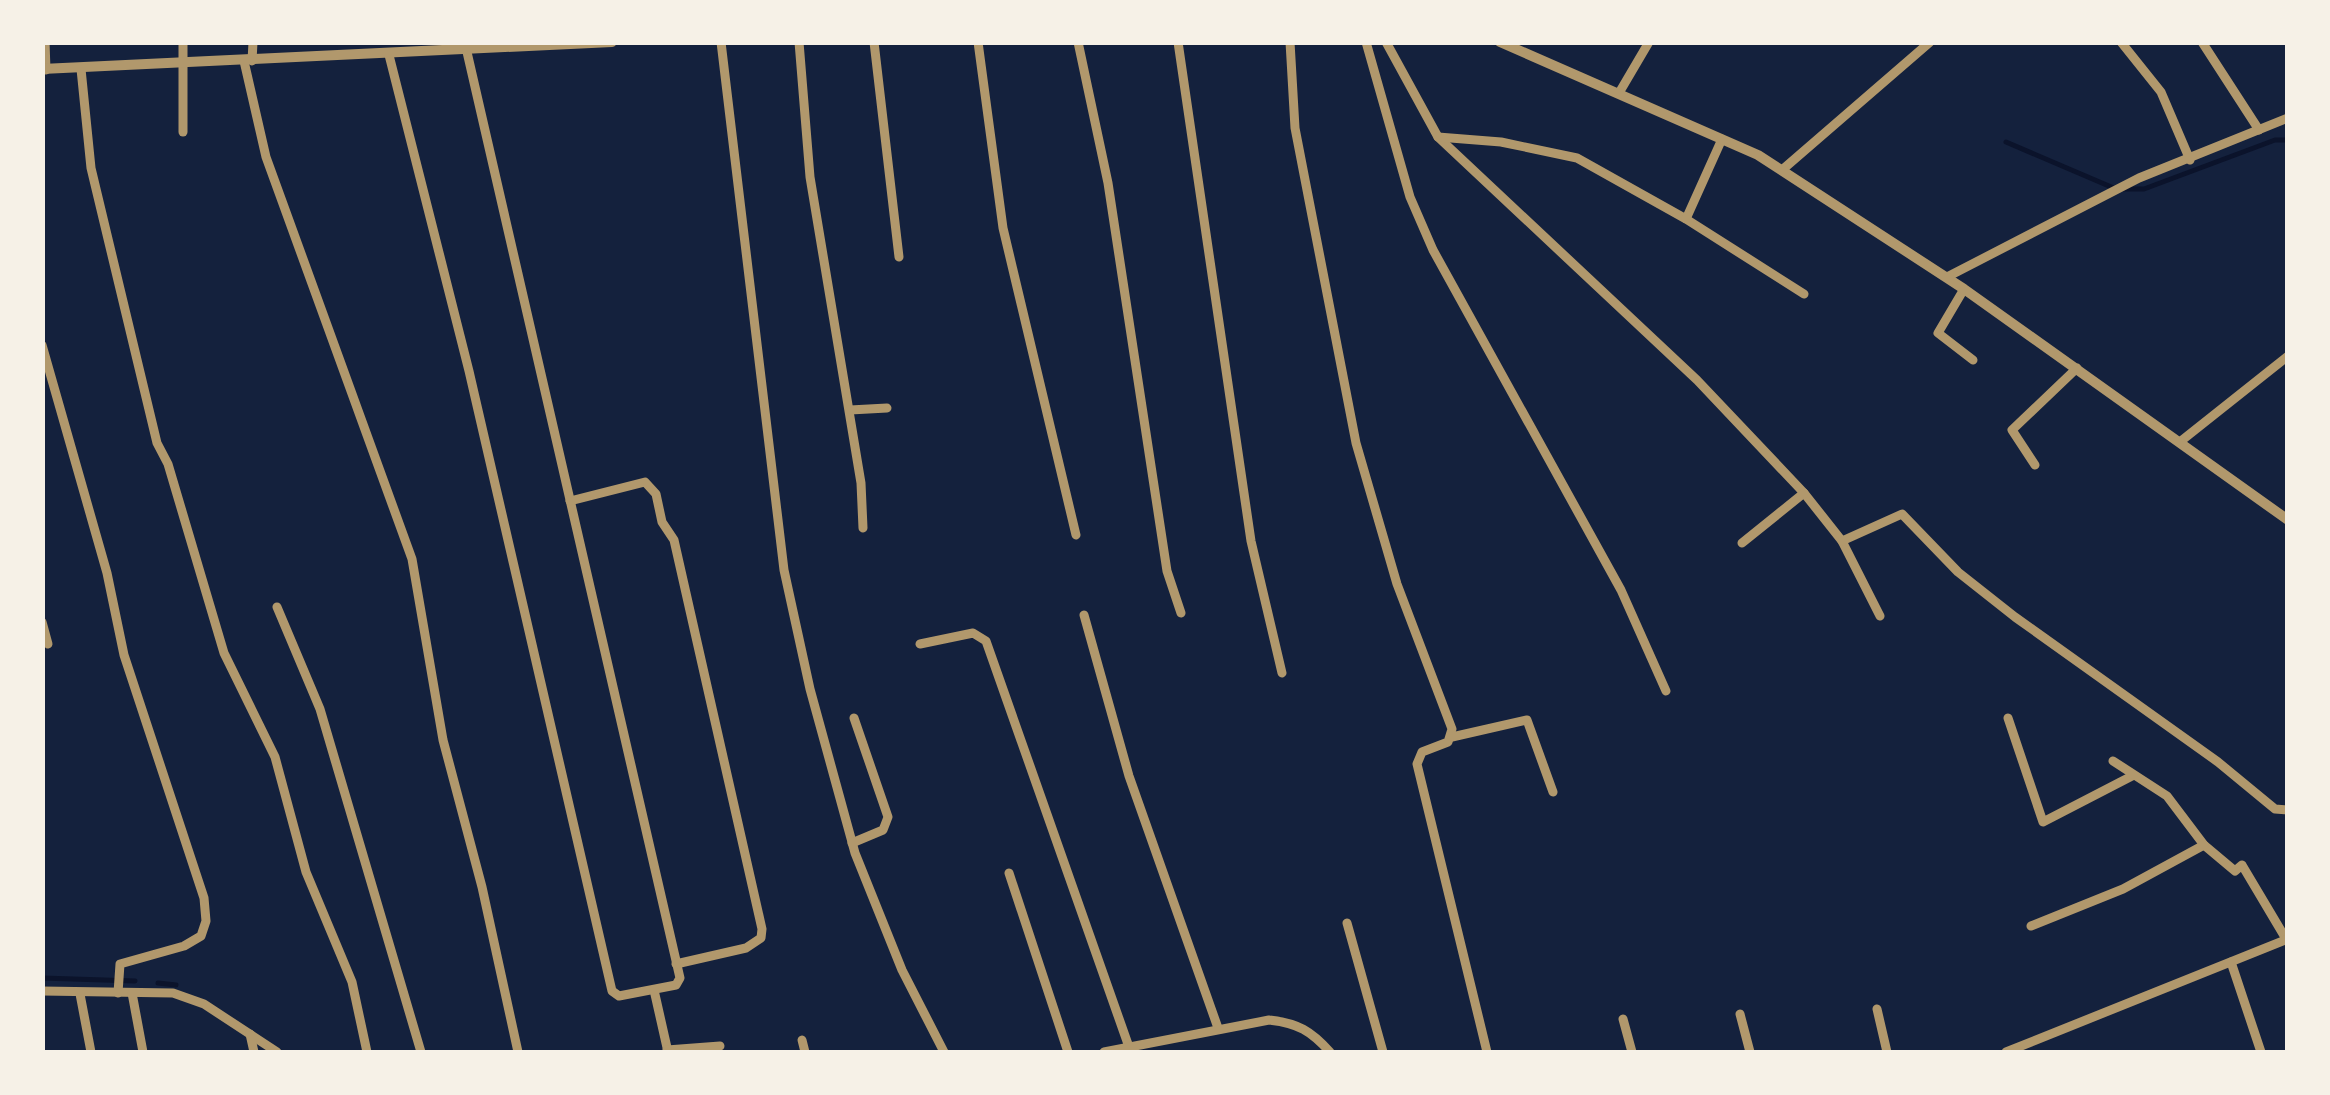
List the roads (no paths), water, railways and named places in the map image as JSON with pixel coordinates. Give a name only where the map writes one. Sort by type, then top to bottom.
[{"type":"street","points":[[45,42],[44,69],[82,70],[612,42]]},
{"type":"street","points":[[182,132],[183,42]]},
{"type":"street","points":[[252,42],[248,61],[266,157],[412,559],[443,740],[482,887],[518,1052]]},
{"type":"street","points":[[362,42],[363,56]]},
{"type":"street","points":[[721,42],[784,570],[810,689],[852,843],[902,970],[944,1052]]},
{"type":"street","points":[[799,42],[810,178],[861,482],[863,528]]},
{"type":"street","points":[[874,42],[899,257]]},
{"type":"street","points":[[978,42],[1003,228],[1076,535]]},
{"type":"street","points":[[1078,42],[1108,183],[1168,570],[1181,613]]},
{"type":"street","points":[[1178,42],[1251,542],[1282,673]]},
{"type":"street","points":[[1290,42],[1296,128],[1356,444],[1386,550],[1452,737]]},
{"type":"street","points":[[1366,42],[1410,198],[1433,250],[1621,590],[1666,692]]},
{"type":"street","points":[[1386,42],[1438,137],[1697,380],[1804,493],[1842,540],[1880,616]]},
{"type":"street","points":[[1500,42],[1722,139],[1782,170],[1964,289],[2286,517]]},
{"type":"street","points":[[1619,93],[1648,42]]},
{"type":"street","points":[[1782,170],[1930,42]]},
{"type":"street","points":[[2121,42],[2161,92],[2190,160]]},
{"type":"street","points":[[2202,42],[2260,130]]},
{"type":"street","points":[[389,55],[420,193],[469,371],[612,992],[619,996],[654,990],[679,982],[676,964],[467,52]]},
{"type":"street","points":[[82,70],[91,168],[157,443],[168,464],[224,652],[275,757],[306,872],[352,982],[366,1052]]},
{"type":"street","points":[[1947,278],[2139,178],[2288,118]]},
{"type":"street","points":[[1438,137],[1502,142],[1577,158],[1686,219],[1804,294]]},
{"type":"street","points":[[1686,219],[1722,139]]},
{"type":"street","points":[[1964,289],[1938,333],[1973,360]]},
{"type":"street","points":[[42,345],[107,573],[124,655],[204,898],[206,920],[197,941],[128,959],[120,964],[117,984]]},
{"type":"street","points":[[2181,441],[2288,356]]},
{"type":"street","points":[[2035,465],[2012,430],[2077,368]]},
{"type":"street","points":[[850,410],[887,408]]},
{"type":"street","points":[[570,501],[645,482],[656,494],[662,522],[674,540],[762,928],[761,938],[746,948],[676,964]]},
{"type":"street","points":[[1742,544],[1804,493]]},
{"type":"street","points":[[1842,540],[1902,514],[1958,572],[2016,617],[2174,730],[2274,809],[2288,810]]},
{"type":"street","points":[[277,607],[320,710],[421,1052]]},
{"type":"street","points":[[1084,615],[1129,776],[1218,1028]]},
{"type":"street","points":[[42,622],[48,644]]},
{"type":"street","points":[[920,644],[972,633],[986,640],[1135,1048]]},
{"type":"street","points":[[852,843],[883,830],[888,817],[854,718]]},
{"type":"street","points":[[2008,718],[2042,822],[2132,776]]},
{"type":"street","points":[[1487,1052],[1417,764],[1422,752],[1452,737],[1527,720],[1553,792]]},
{"type":"street","points":[[2006,1052],[2287,939],[2242,865],[2235,870],[2204,846],[2167,796],[2113,761]]},
{"type":"street","points":[[2031,926],[2123,888],[2204,846]]},
{"type":"street","points":[[1009,874],[1068,1052]]},
{"type":"street","points":[[1347,923],[1383,1052]]},
{"type":"street","points":[[2231,962],[2261,1052]]},
{"type":"street","points":[[42,991],[80,994],[117,984],[132,993],[190,998],[277,1052]]},
{"type":"street","points":[[654,990],[668,1051],[720,1046]]},
{"type":"street","points":[[132,993],[143,1052]]},
{"type":"street","points":[[80,994],[91,1052]]},
{"type":"street","points":[[1877,1009],[1886,1052]]},
{"type":"street","points":[[1740,1014],[1750,1052]]},
{"type":"street","points":[[1104,1052],[1269,1020],[1292,1022],[1312,1032],[1330,1052]]},
{"type":"street","points":[[1624,1020],[1632,1052]]},
{"type":"street","points":[[250,1034],[254,1052]]},
{"type":"street","points":[[802,1040],[805,1052]]},
{"type":"waterway","points":[[2006,142],[2116,189],[2144,189],[2275,140],[2288,140]]},
{"type":"waterway","points":[[42,978],[135,981]]},
{"type":"waterway","points":[[158,983],[176,985]]}]
